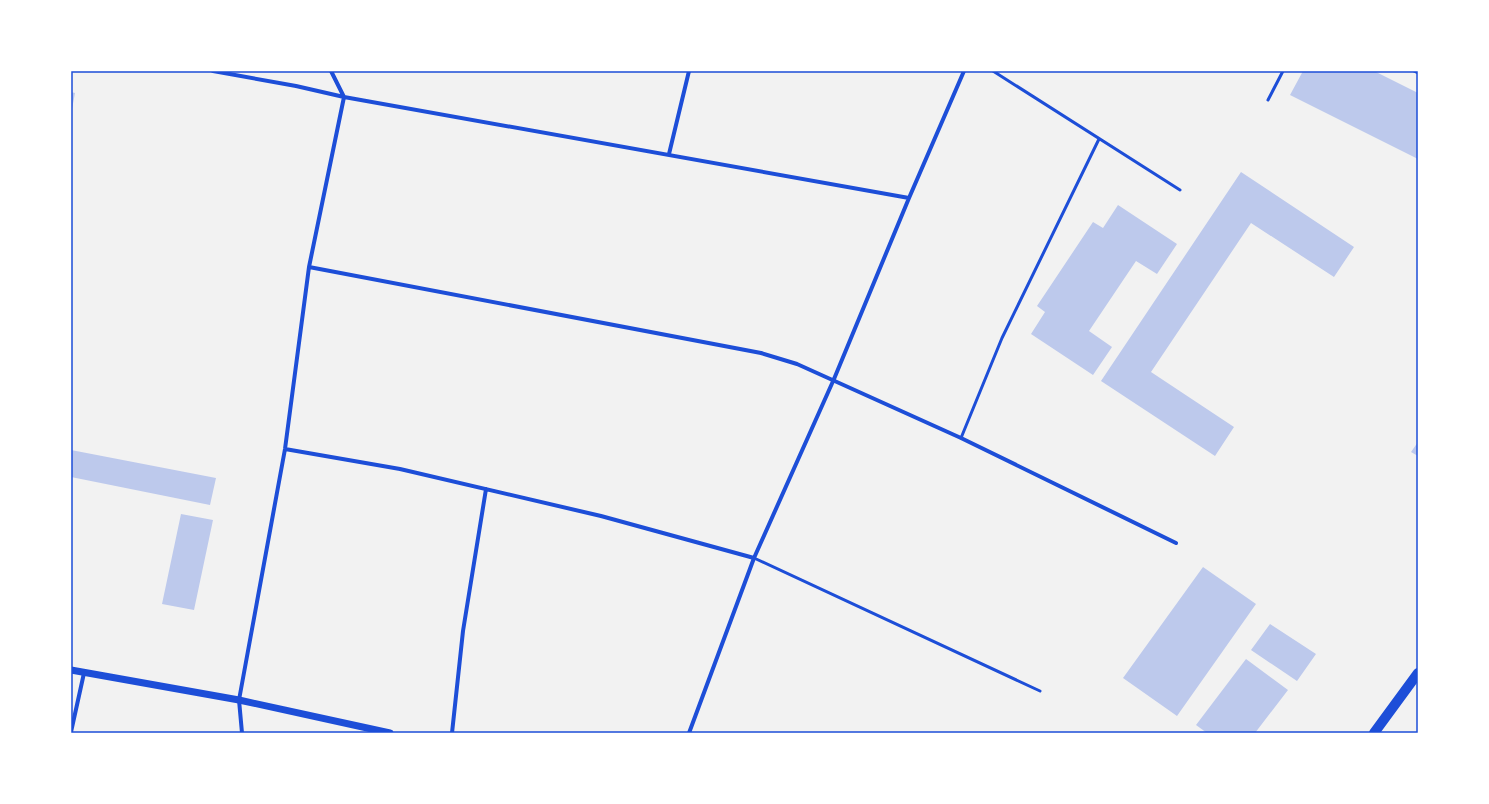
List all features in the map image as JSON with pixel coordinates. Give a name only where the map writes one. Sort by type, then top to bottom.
[{"type":"main road","points":[[1374,733],[1418,673]]},
{"type":"street","points":[[213,71],[296,86],[344,97],[909,198]]},
{"type":"street","points":[[242,733],[239,700],[285,449],[309,267],[344,97],[331,71]]},
{"type":"street","points":[[669,154],[689,71]]},
{"type":"street","points":[[689,733],[754,558],[834,380],[909,198],[964,71]]},
{"type":"street","points":[[309,267],[761,352],[797,364],[961,438],[1176,543]]},
{"type":"street","points":[[285,449],[400,469],[601,516],[754,558]]},
{"type":"street","points":[[452,733],[463,632],[486,489]]},
{"type":"street","points":[[71,670],[239,700],[390,733]]},
{"type":"street","points":[[71,732],[84,673]]},
{"type":"lane","points":[[993,71],[1180,190]]},
{"type":"lane","points":[[1268,100],[1284,71]]},
{"type":"lane","points":[[1414,71],[1418,73]]},
{"type":"lane","points":[[961,438],[1002,338],[1099,139]]},
{"type":"lane","points":[[754,558],[1040,692]]},
{"type":"building","points":[[1303,71],[1374,71],[1418,93],[1418,159],[1290,95]]},
{"type":"building","points":[[71,92],[75,93],[72,109],[71,109]]},
{"type":"building","points":[[1241,172],[1354,247],[1334,277],[1251,223],[1151,372],[1234,427],[1215,456],[1101,381]]},
{"type":"building","points":[[1118,205],[1177,244],[1157,274],[1136,261],[1089,331],[1112,347],[1093,375],[1031,334],[1045,312],[1037,306],[1093,222],[1103,228]]},
{"type":"building","points":[[1418,442],[1418,456],[1411,452]]},
{"type":"building","points":[[71,450],[216,478],[210,505],[71,477]]},
{"type":"building","points":[[181,514],[213,520],[194,610],[162,604]]},
{"type":"building","points":[[1203,567],[1256,604],[1177,716],[1123,678]]},
{"type":"building","points":[[1270,624],[1316,654],[1297,681],[1251,650]]},
{"type":"building","points":[[1246,659],[1288,690],[1255,733],[1207,733],[1196,725]]}]
